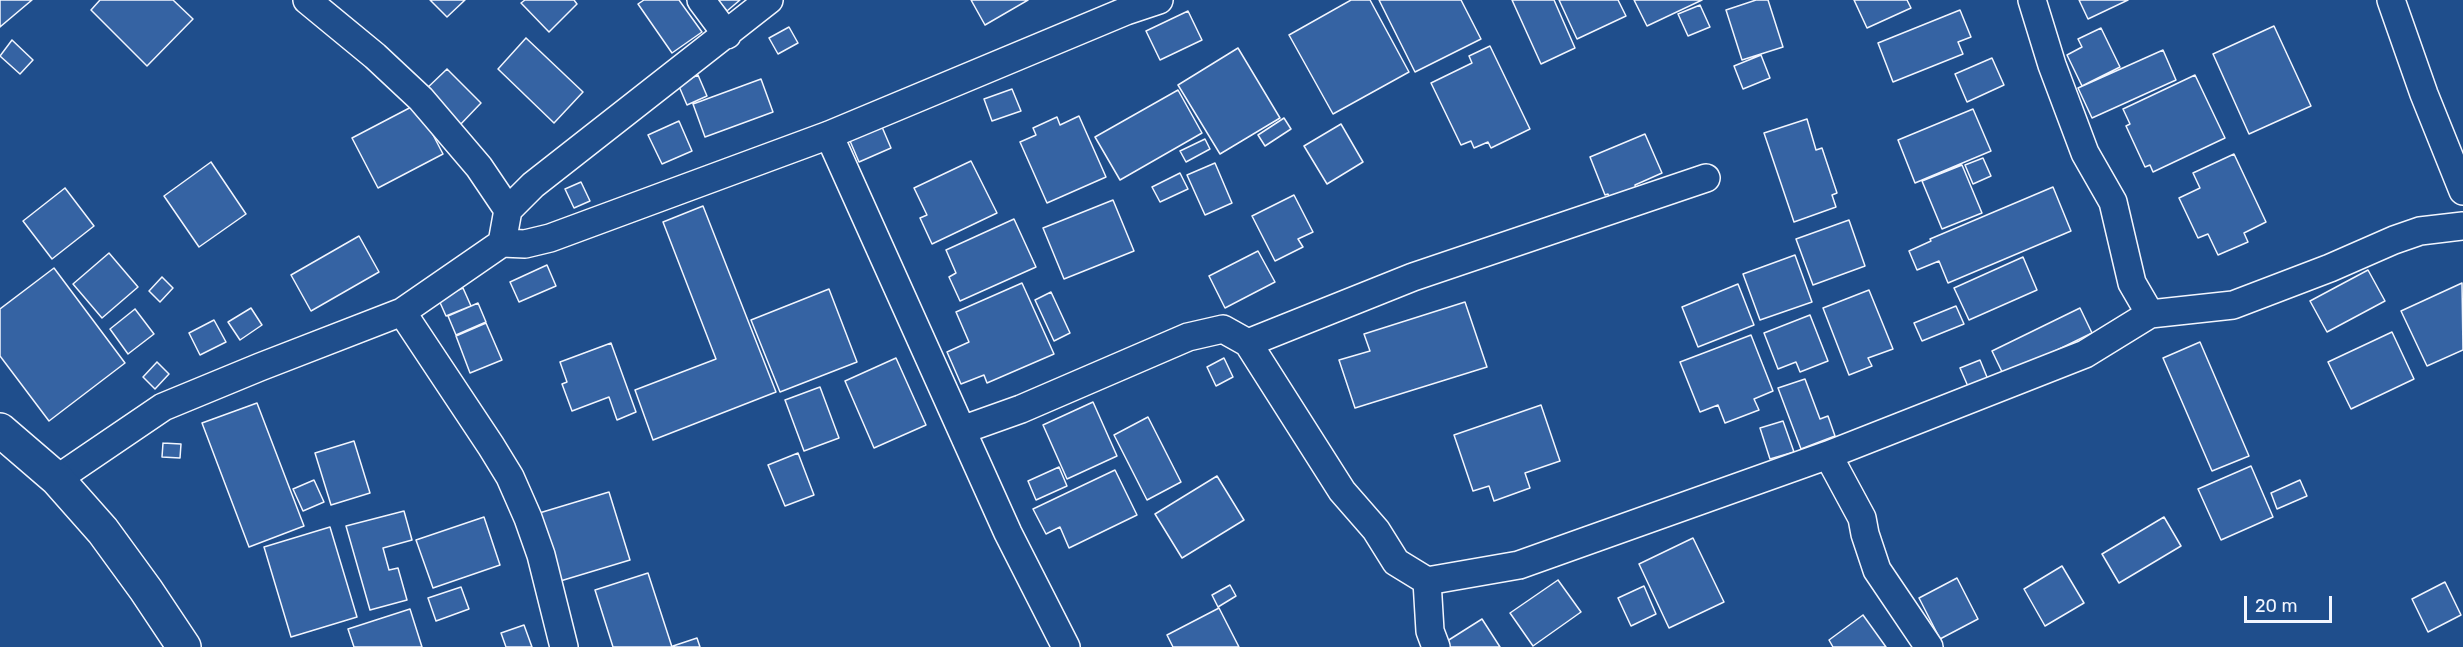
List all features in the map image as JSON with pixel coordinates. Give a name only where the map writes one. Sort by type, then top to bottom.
[{"type":"main road","points":[[0,430],[57,479],[103,531],[184,647]]},
{"type":"street","points":[[307,0],[375,56],[421,99],[479,167],[508,210]]},
{"type":"street","points":[[701,0],[727,35]]},
{"type":"street","points":[[502,243],[508,210],[533,185],[769,0]]},
{"type":"street","points":[[57,479],[164,407],[402,312],[502,243],[525,244],[550,238],[829,135],[1126,11],[1159,0]]},
{"type":"street","points":[[2032,0],[2052,65],[2085,153],[2113,202],[2132,283],[2150,314]]},
{"type":"street","points":[[2391,0],[2424,94],[2463,191]]},
{"type":"street","points":[[829,135],[1008,533],[1066,647]]},
{"type":"street","points":[[1248,343],[1413,278],[1706,178]]},
{"type":"street","points":[[962,430],[1021,409],[1188,337],[1223,329],[1248,343],[1342,491],[1376,530],[1396,562],[1427,581],[1519,565],[1828,455],[2085,354],[2150,314],[2233,305],[2420,231],[2463,226]]},
{"type":"street","points":[[402,312],[510,477],[541,555],[564,647]]},
{"type":"street","points":[[1828,455],[1862,518],[1877,570],[1929,647]]},
{"type":"street","points":[[1427,581],[1430,631],[1436,647]]},
{"type":"building","points":[[0,0],[32,0],[0,27]]},
{"type":"building","points":[[100,0],[173,0],[193,19],[147,66],[91,10]]},
{"type":"building","points":[[430,0],[465,0],[447,17]]},
{"type":"building","points":[[525,0],[574,0],[577,4],[549,32],[521,3]]},
{"type":"building","points":[[644,0],[679,0],[702,32],[672,53],[638,4]]},
{"type":"building","points":[[718,0],[740,0],[727,11]]},
{"type":"building","points":[[971,0],[1028,0],[985,25]]},
{"type":"building","points":[[1351,0],[1370,0],[1409,72],[1333,114],[1289,35]]},
{"type":"building","points":[[1379,0],[1461,0],[1481,39],[1415,72]]},
{"type":"building","points":[[1512,0],[1554,0],[1575,48],[1541,64]]},
{"type":"building","points":[[1559,0],[1618,0],[1626,16],[1577,39]]},
{"type":"building","points":[[1634,0],[1702,0],[1647,26]]},
{"type":"building","points":[[1756,0],[1768,0],[1783,47],[1742,60],[1726,10]]},
{"type":"building","points":[[1854,0],[1907,0],[1911,8],[1867,28]]},
{"type":"building","points":[[2079,0],[2128,0],[2088,19]]},
{"type":"building","points":[[1700,5],[1710,27],[1688,36],[1678,14]]},
{"type":"building","points":[[1960,10],[1971,37],[1958,42],[1963,54],[1893,82],[1878,43]]},
{"type":"building","points":[[1188,11],[1202,40],[1160,60],[1146,31]]},
{"type":"building","points":[[2274,26],[2311,106],[2249,134],[2213,54]]},
{"type":"building","points":[[789,27],[798,43],[778,54],[769,38]]},
{"type":"building","points":[[2101,28],[2120,67],[2082,86],[2067,55],[2082,47],[2078,39]]},
{"type":"building","points":[[526,38],[583,92],[554,123],[498,69]]},
{"type":"building","points":[[12,40],[33,60],[20,74],[0,56]]},
{"type":"building","points":[[1490,46],[1530,129],[1491,148],[1488,142],[1474,148],[1471,141],[1461,145],[1431,83],[1472,63],[1469,56]]},
{"type":"building","points":[[1238,48],[1280,118],[1220,154],[1178,85]]},
{"type":"building","points":[[2163,50],[2176,80],[2092,118],[2078,88]]},
{"type":"building","points":[[1761,55],[1770,78],[1743,89],[1734,66]]},
{"type":"building","points":[[1992,58],[2004,85],[1967,102],[1955,74]]},
{"type":"building","points":[[447,69],[481,103],[458,127],[423,92]]},
{"type":"building","points":[[698,75],[707,96],[687,105],[678,84]]},
{"type":"building","points":[[2195,75],[2225,138],[2153,172],[2150,165],[2145,167],[2126,126],[2130,124],[2123,109]]},
{"type":"building","points":[[761,79],[773,112],[705,137],[693,104]]},
{"type":"building","points":[[1012,89],[1021,111],[992,121],[984,99]]},
{"type":"building","points":[[1178,90],[1202,133],[1120,180],[1095,137]]},
{"type":"building","points":[[417,104],[443,154],[378,188],[352,138]]},
{"type":"building","points":[[1973,109],[1991,151],[1915,183],[1898,140]]},
{"type":"building","points":[[1079,116],[1106,177],[1047,203],[1020,142],[1036,135],[1033,128],[1057,117],[1060,125]]},
{"type":"building","points":[[1284,118],[1291,129],[1265,146],[1258,135]]},
{"type":"building","points":[[1807,119],[1816,150],[1822,148],[1837,193],[1832,195],[1836,207],[1794,222],[1764,133]]},
{"type":"building","points":[[679,121],[692,151],[662,164],[648,135]]},
{"type":"building","points":[[1341,124],[1363,162],[1327,184],[1304,146]]},
{"type":"building","points":[[882,127],[891,148],[859,162],[850,141]]},
{"type":"building","points":[[1645,134],[1662,173],[1610,199],[1608,194],[1605,195],[1590,157]]},
{"type":"building","points":[[1205,139],[1210,149],[1186,162],[1180,151]]},
{"type":"building","points":[[2234,154],[2266,222],[2244,233],[2248,242],[2218,255],[2208,234],[2198,238],[2179,198],[2200,188],[2193,173]]},
{"type":"building","points":[[1983,158],[1991,176],[1973,184],[1965,165]]},
{"type":"building","points":[[971,161],[997,213],[932,244],[920,218],[927,215],[914,188]]},
{"type":"building","points":[[211,162],[246,214],[199,247],[164,196]]},
{"type":"building","points":[[1215,163],[1232,203],[1205,215],[1187,175]]},
{"type":"building","points":[[1962,165],[1982,213],[1942,229],[1922,181]]},
{"type":"building","points":[[1180,173],[1188,189],[1160,202],[1152,187]]},
{"type":"building","points":[[581,182],[590,201],[574,208],[565,189]]},
{"type":"building","points":[[2053,187],[2071,231],[1948,283],[1939,261],[1917,270],[1909,251],[1931,241],[1930,239]]},
{"type":"building","points":[[65,188],[94,226],[52,259],[23,221]]},
{"type":"building","points":[[1294,195],[1313,232],[1298,239],[1303,247],[1275,261],[1252,216]]},
{"type":"building","points":[[1113,200],[1134,251],[1064,279],[1043,228]]},
{"type":"building","points":[[703,206],[776,392],[653,440],[635,390],[716,359],[663,222]]},
{"type":"building","points":[[1014,219],[1036,267],[960,301],[949,277],[956,273],[946,250]]},
{"type":"building","points":[[1849,220],[1865,266],[1813,285],[1796,239]]},
{"type":"building","points":[[359,236],[379,272],[311,311],[291,275]]},
{"type":"building","points":[[1258,251],[1275,282],[1225,308],[1209,276]]},
{"type":"building","points":[[109,253],[138,287],[102,318],[73,284]]},
{"type":"building","points":[[1795,255],[1812,302],[1760,320],[1743,274]]},
{"type":"building","points":[[2023,257],[2037,290],[1969,320],[1954,288]]},
{"type":"building","points":[[547,265],[556,286],[519,302],[510,282]]},
{"type":"building","points":[[54,268],[125,363],[49,421],[0,356],[0,309]]},
{"type":"building","points":[[2368,270],[2385,301],[2327,332],[2310,301]]},
{"type":"building","points":[[162,277],[173,288],[160,302],[149,291]]},
{"type":"building","points":[[1022,283],[1054,354],[987,383],[984,375],[961,384],[947,352],[969,342],[956,312]]},
{"type":"building","points":[[2462,283],[2463,350],[2427,366],[2401,311]]},
{"type":"building","points":[[1738,284],[1754,325],[1698,347],[1682,307]]},
{"type":"building","points":[[463,288],[471,306],[446,316],[438,298]]},
{"type":"building","points":[[829,289],[857,362],[780,392],[751,320]]},
{"type":"building","points":[[1869,290],[1893,349],[1868,358],[1872,366],[1849,375],[1823,308]]},
{"type":"building","points":[[1051,292],[1070,333],[1054,341],[1035,300]]},
{"type":"building","points":[[1465,302],[1487,367],[1355,408],[1339,360],[1370,351],[1364,334]]},
{"type":"building","points":[[478,303],[486,322],[456,335],[448,316]]},
{"type":"building","points":[[1956,306],[1964,324],[1922,341],[1914,323]]},
{"type":"building","points":[[251,308],[262,325],[240,340],[228,322]]},
{"type":"building","points":[[2080,308],[2092,333],[2004,376],[1992,351]]},
{"type":"building","points":[[135,309],[154,334],[128,354],[110,329]]},
{"type":"building","points":[[1810,315],[1828,361],[1800,372],[1796,362],[1778,369],[1764,333]]},
{"type":"building","points":[[214,320],[226,342],[200,355],[189,333]]},
{"type":"building","points":[[486,323],[502,360],[470,373],[456,336]]},
{"type":"building","points":[[2392,332],[2414,379],[2351,409],[2328,362]]},
{"type":"building","points":[[1751,335],[1773,391],[1754,399],[1759,410],[1725,423],[1718,405],[1700,412],[1680,362]]},
{"type":"building","points":[[2200,342],[2249,456],[2212,471],[2163,358]]},
{"type":"building","points":[[611,343],[636,412],[617,420],[609,397],[572,411],[562,384],[567,382],[560,362]]},
{"type":"building","points":[[896,358],[926,425],[874,448],[845,381]]},
{"type":"building","points":[[1224,358],[1233,377],[1216,386],[1207,367]]},
{"type":"building","points":[[1980,360],[1989,382],[1970,391],[1960,368]]},
{"type":"building","points":[[157,362],[169,374],[155,389],[143,377]]},
{"type":"building","points":[[1805,379],[1820,419],[1828,416],[1835,436],[1801,449],[1778,388]]},
{"type":"building","points":[[820,387],[839,438],[804,451],[785,400]]},
{"type":"building","points":[[1093,402],[1117,456],[1067,479],[1043,425]]},
{"type":"building","points":[[257,403],[304,526],[249,547],[202,423]]},
{"type":"building","points":[[1541,405],[1560,461],[1525,473],[1530,488],[1494,501],[1489,486],[1473,491],[1454,435]]},
{"type":"building","points":[[1148,417],[1181,482],[1147,500],[1114,435]]},
{"type":"building","points":[[1783,421],[1794,452],[1770,459],[1760,428]]},
{"type":"building","points":[[354,441],[370,493],[331,505],[315,453]]},
{"type":"building","points":[[163,443],[181,444],[180,458],[162,457]]},
{"type":"building","points":[[798,453],[814,495],[785,506],[768,465]]},
{"type":"building","points":[[2251,466],[2273,517],[2221,540],[2198,489]]},
{"type":"building","points":[[1059,467],[1067,486],[1036,500],[1028,481]]},
{"type":"building","points":[[1115,470],[1137,515],[1069,548],[1060,527],[1046,534],[1033,509]]},
{"type":"building","points":[[1217,476],[1244,520],[1182,558],[1155,514]]},
{"type":"building","points":[[314,480],[324,502],[303,511],[293,489]]},
{"type":"building","points":[[2300,480],[2307,496],[2277,509],[2271,493]]},
{"type":"building","points":[[609,492],[630,560],[557,582],[536,514]]},
{"type":"building","points":[[404,511],[412,540],[383,548],[389,570],[398,568],[407,600],[370,610],[346,526]]},
{"type":"building","points":[[484,517],[500,565],[433,588],[416,540]]},
{"type":"building","points":[[2164,517],[2181,546],[2119,583],[2102,554]]},
{"type":"building","points":[[330,527],[357,617],[291,637],[264,547]]},
{"type":"building","points":[[1693,538],[1724,602],[1669,628],[1639,564]]},
{"type":"building","points":[[2062,566],[2084,603],[2045,626],[2024,589]]},
{"type":"building","points":[[648,573],[672,647],[613,647],[595,590]]},
{"type":"building","points":[[1957,578],[1978,619],[1940,639],[1919,598]]},
{"type":"building","points":[[1558,580],[1581,612],[1533,646],[1510,613]]},
{"type":"building","points":[[2445,582],[2461,615],[2428,632],[2412,599]]},
{"type":"building","points":[[1230,585],[1236,596],[1218,607],[1212,595]]},
{"type":"building","points":[[1644,586],[1656,614],[1631,626],[1618,598]]},
{"type":"building","points":[[461,587],[469,609],[436,621],[428,598]]},
{"type":"building","points":[[1219,608],[1239,647],[1173,647],[1167,635]]},
{"type":"building","points":[[410,609],[422,647],[354,647],[348,629]]},
{"type":"building","points":[[1863,615],[1886,647],[1833,647],[1829,640]]},
{"type":"building","points":[[1482,619],[1500,647],[1447,647],[1444,643]]},
{"type":"building","points":[[524,625],[532,647],[506,647],[501,633]]},
{"type":"building","points":[[697,638],[700,647],[673,646]]}]
